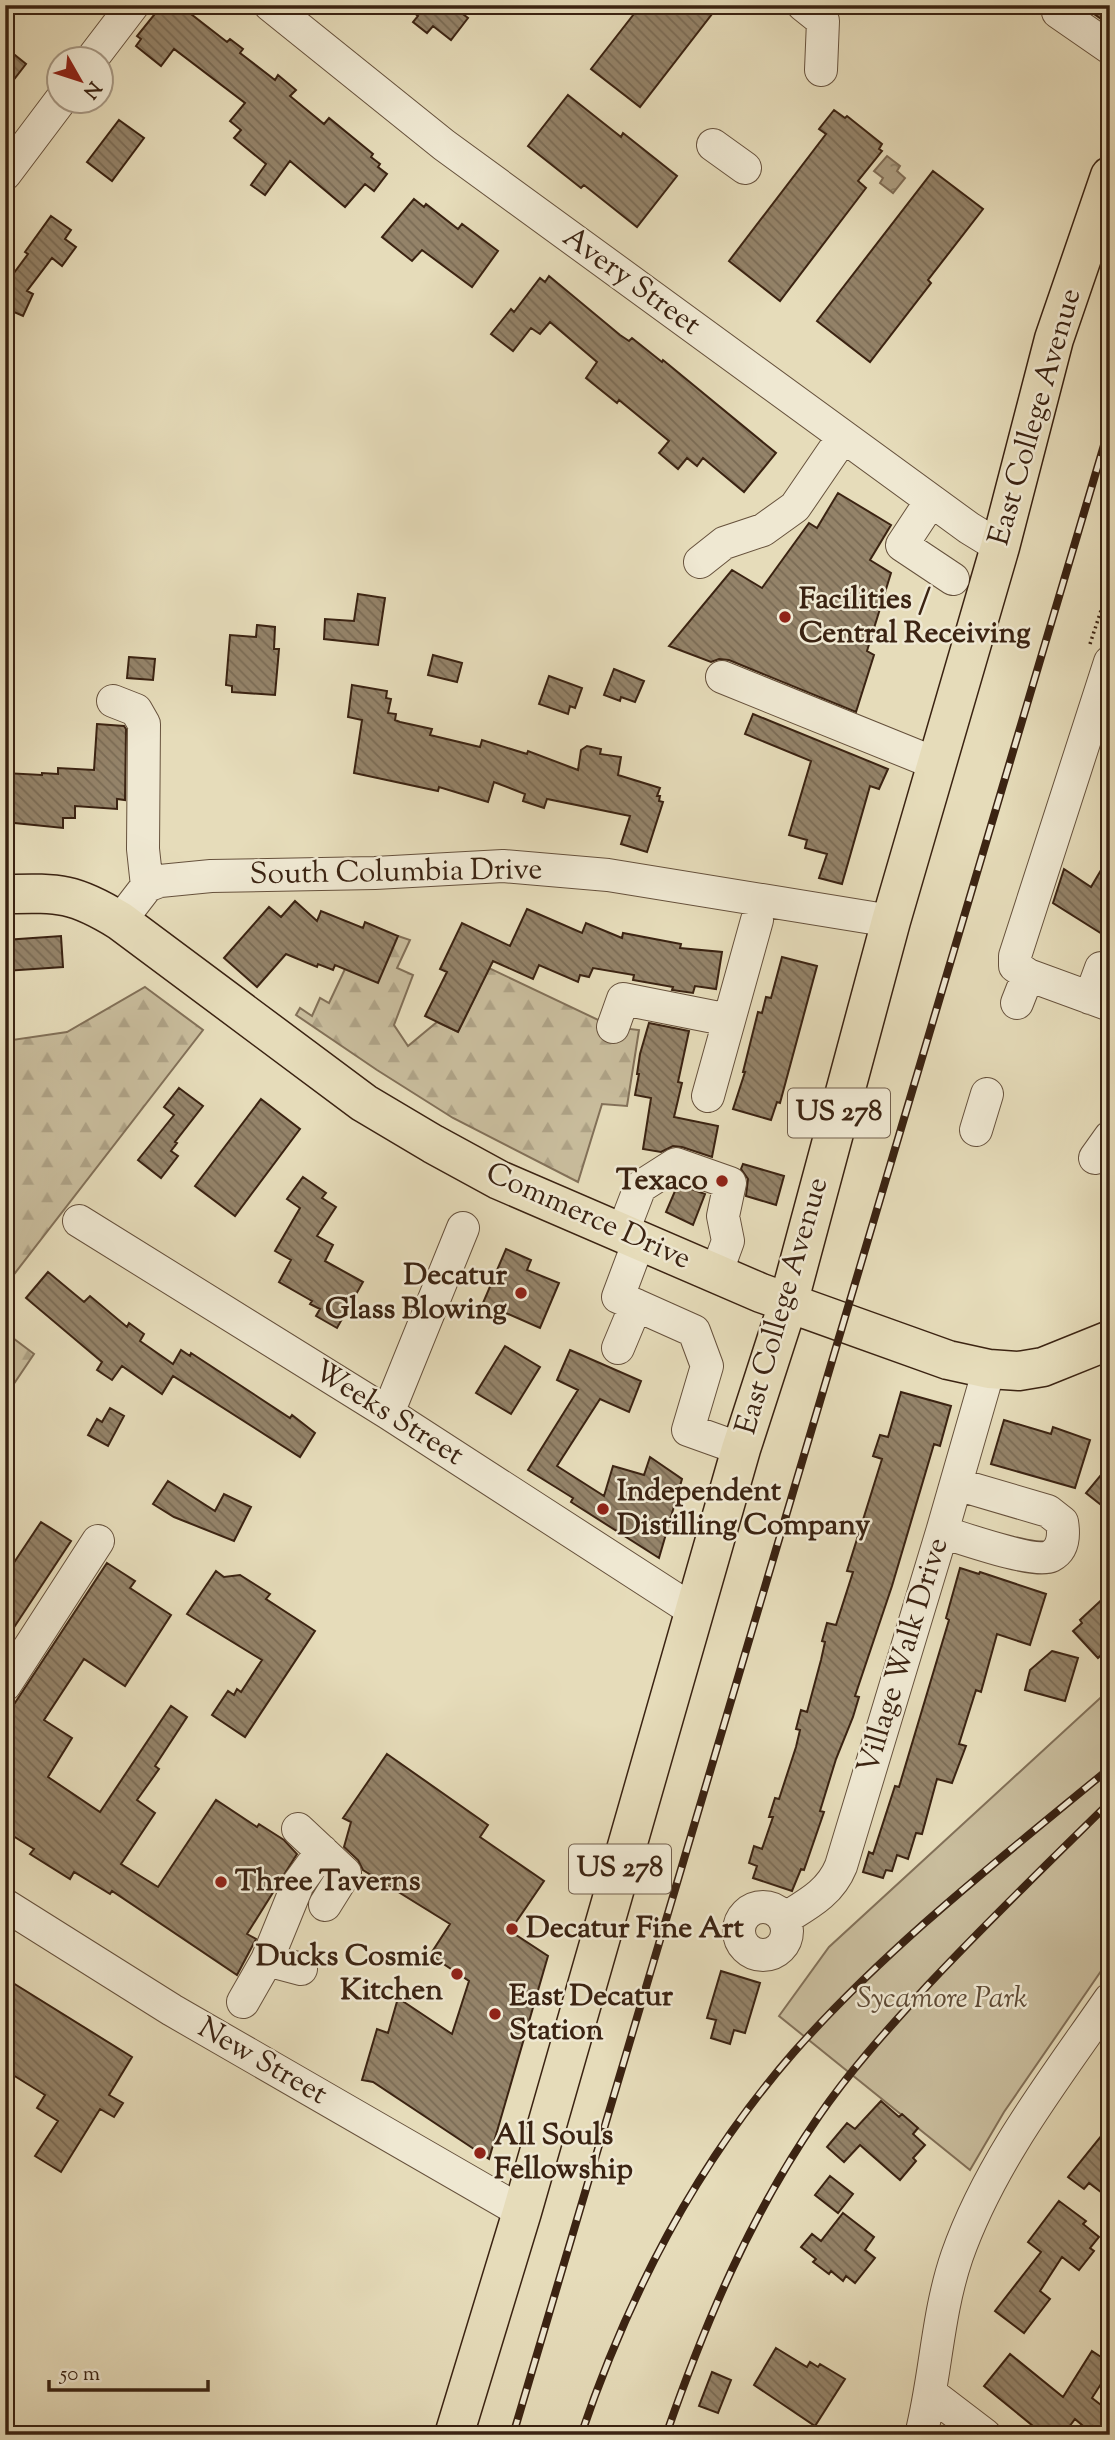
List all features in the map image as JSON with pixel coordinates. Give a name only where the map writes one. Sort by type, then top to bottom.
[{"type":"main road","name":"East College Avenue","points":[[454,2435],[522,2212],[741,1449],[788,1304],[891,921],[1000,547],[1054,339],[1110,176]]},
{"type":"main road","points":[[5,894],[58,893],[90,903],[120,921]]},
{"type":"main road","name":"Commerce Drive","points":[[120,921],[364,1103],[499,1180],[630,1238],[788,1304],[948,1360],[989,1370],[1019,1371],[1043,1367],[1110,1340]]},
{"type":"street","points":[[102,46],[133,5]]},
{"type":"street","name":"Avery Street","points":[[270,5],[443,145],[975,533],[1000,547]]},
{"type":"street","points":[[803,5],[823,21],[821,70]]},
{"type":"street","points":[[1058,5],[1058,12],[1110,48]]},
{"type":"street","points":[[5,174],[49,116]]},
{"type":"street","points":[[713,145],[746,169]]},
{"type":"street","points":[[700,562],[724,543],[763,530],[794,507],[845,438]]},
{"type":"street","points":[[931,501],[902,545],[953,579]]},
{"type":"street","points":[[1101,968],[1100,1001],[1020,981],[1014,956],[1110,662]]},
{"type":"street","points":[[722,677],[937,764]]},
{"type":"street","points":[[113,701],[136,710],[144,724],[143,849],[147,886],[120,921]]},
{"type":"street","name":"South Columbia Drive","points":[[147,886],[160,881],[211,876],[533,867],[608,875],[891,921]]},
{"type":"street","points":[[708,1096],[757,920]]},
{"type":"street","points":[[613,1027],[623,999],[729,1020]]},
{"type":"street","points":[[976,1130],[987,1094]]},
{"type":"street","points":[[716,1274],[728,1241],[723,1216],[730,1183],[676,1164],[640,1187],[618,1297],[694,1331],[707,1366],[688,1430],[741,1449]]},
{"type":"street","name":"Weeks Street","points":[[79,1221],[388,1413],[694,1611]]},
{"type":"street","points":[[388,1413],[463,1228]]},
{"type":"street","points":[[618,1348],[636,1305]]},
{"type":"street","name":"Village Walk Drive","points":[[784,1919],[821,1896],[836,1878],[989,1370]]},
{"type":"street","points":[[942,1532],[1034,1558],[1051,1556],[1058,1551],[1064,1537],[1062,1522],[1048,1511],[956,1484]]},
{"type":"street","points":[[5,1685],[98,1541]]},
{"type":"street","points":[[298,1829],[345,1873],[325,1905]]},
{"type":"street","points":[[243,2002],[267,1960],[298,1884],[322,1851]]},
{"type":"street","name":"New Street","points":[[5,1905],[172,2010],[522,2212]]},
{"type":"street","points":[[267,1960],[302,1969]]},
{"type":"street","points":[[921,2435],[946,2297],[957,2258],[978,2207],[1033,2110],[1110,1998]]},
{"type":"street","points":[[930,2393],[985,2435]]},
{"type":"green space","points":[[398,936],[410,940],[397,968],[413,975],[394,1025],[408,1046],[437,1022],[458,1032],[489,968],[613,1027],[639,1030],[627,1106],[602,1104],[578,1182],[453,1118],[296,1015],[300,1008],[312,1016],[320,998],[329,1003],[345,969]]},
{"type":"green space","points":[[145,987],[203,1030],[5,1286],[5,1041],[67,1032]]},
{"type":"green space","points":[[5,1332],[34,1354],[5,1397]]},
{"type":"green space","name":"Sycamore Park","points":[[1110,1689],[1110,1958],[1004,2112],[970,2170],[779,2016],[829,1947]]},
{"type":"water","points":[[887,156],[900,166],[897,171],[905,178],[893,193],[880,183],[883,178],[874,171]]},
{"type":"building","points":[[162,5],[197,5],[191,14],[227,42],[230,39],[243,49],[240,53],[275,80],[278,75],[296,90],[290,96],[324,124],[329,118],[373,154],[371,157],[380,164],[378,167],[387,174],[374,191],[365,184],[345,207],[290,161],[265,195],[251,185],[266,164],[234,138],[241,130],[230,121],[245,103],[174,49],[161,66],[136,46],[141,39],[137,36]]},
{"type":"building","points":[[404,5],[451,5],[468,18],[451,40],[433,26],[427,33],[413,22],[418,16]]},
{"type":"building","points":[[641,5],[719,5],[640,107],[591,69]]},
{"type":"building","points":[[1081,5],[1110,5],[1110,25]]},
{"type":"building","points":[[5,47],[26,64],[5,91]]},
{"type":"building","points":[[568,95],[621,137],[623,133],[677,176],[637,227],[528,146]]},
{"type":"building","points":[[834,110],[845,118],[847,116],[882,144],[879,149],[882,151],[858,181],[866,188],[780,301],[729,261],[826,134],[819,129]]},
{"type":"building","points":[[119,120],[144,138],[112,181],[87,162]]},
{"type":"building","points":[[933,171],[983,209],[928,280],[931,283],[870,362],[817,321]]},
{"type":"building","points":[[414,199],[424,207],[426,204],[458,229],[462,224],[498,251],[472,287],[422,250],[412,261],[382,237]]},
{"type":"building","points":[[51,216],[71,230],[65,239],[76,247],[62,266],[52,258],[27,291],[33,294],[23,316],[5,308],[5,285]]},
{"type":"building","points":[[549,276],[620,335],[629,341],[632,338],[662,362],[663,360],[776,453],[744,492],[703,458],[697,466],[687,458],[678,469],[659,453],[669,441],[619,400],[617,403],[586,378],[597,362],[550,322],[540,334],[531,328],[513,351],[491,334],[511,309],[514,312],[540,278],[545,282]]},
{"type":"building","name":"Facilities / Central Receiving","points":[[838,493],[891,525],[870,560],[891,573],[867,651],[874,655],[856,712],[729,660],[711,662],[669,646],[732,570],[762,588],[809,523],[817,528]]},
{"type":"building","points":[[358,594],[385,598],[378,645],[324,639],[325,619],[354,621]]},
{"type":"building","points":[[257,625],[275,627],[274,649],[279,649],[275,695],[232,692],[232,686],[226,685],[230,635],[256,637]]},
{"type":"building","points":[[433,655],[462,663],[457,682],[428,675]]},
{"type":"building","points":[[129,657],[155,659],[153,680],[127,678]]},
{"type":"building","points":[[614,669],[644,681],[635,702],[621,697],[620,701],[604,695]]},
{"type":"building","points":[[549,676],[582,688],[575,708],[570,706],[568,714],[539,704]]},
{"type":"building","points":[[352,685],[387,691],[386,698],[391,699],[388,713],[396,714],[395,720],[400,722],[432,729],[430,735],[480,747],[482,740],[527,754],[528,751],[578,770],[581,750],[587,746],[601,749],[600,754],[621,757],[618,775],[660,788],[657,796],[660,796],[659,801],[663,802],[647,852],[621,844],[630,816],[547,799],[544,808],[523,801],[525,794],[494,782],[488,802],[439,787],[438,791],[354,773],[362,720],[348,717]]},
{"type":"building","points":[[753,714],[888,769],[879,789],[870,786],[842,884],[819,878],[827,854],[805,848],[807,840],[789,835],[811,761],[745,734]]},
{"type":"building","points":[[97,724],[124,726],[126,729],[125,800],[117,799],[117,809],[75,806],[75,818],[63,818],[63,828],[5,822],[5,773],[42,775],[58,774],[58,768],[94,770]]},
{"type":"building","points":[[1110,855],[1110,939],[1053,903],[1064,869],[1091,887]]},
{"type":"building","points":[[295,901],[317,921],[321,911],[363,928],[365,922],[398,936],[378,983],[335,965],[333,970],[318,964],[317,967],[286,954],[257,987],[224,958],[269,907],[281,917]]},
{"type":"building","points":[[527,909],[582,933],[586,923],[622,938],[623,933],[681,944],[680,948],[722,952],[716,989],[695,986],[693,993],[672,990],[673,987],[633,980],[634,975],[593,968],[589,977],[580,975],[578,982],[539,965],[533,979],[493,961],[458,1032],[425,1016],[447,972],[440,969],[462,923],[510,946]]},
{"type":"building","points":[[61,936],[63,967],[5,971],[5,940]]},
{"type":"building","points":[[782,957],[817,966],[780,1103],[777,1102],[771,1120],[733,1109],[745,1072],[758,1012],[762,1013],[766,997],[771,998]]},
{"type":"building","points":[[649,1023],[689,1031],[674,1117],[718,1126],[712,1157],[682,1147],[673,1146],[661,1152],[643,1149],[651,1098],[635,1095],[640,1054]]},
{"type":"building","points":[[179,1088],[203,1106],[175,1142],[177,1143],[171,1151],[178,1156],[161,1178],[138,1160],[174,1115],[164,1107]]},
{"type":"building","points":[[261,1099],[300,1129],[235,1216],[195,1186]]},
{"type":"building","points":[[743,1164],[784,1176],[776,1205],[746,1196],[748,1179],[741,1169]]},
{"type":"building","points":[[303,1177],[326,1193],[322,1198],[336,1207],[317,1236],[333,1245],[325,1261],[363,1282],[337,1328],[316,1316],[320,1309],[310,1304],[312,1301],[279,1282],[291,1260],[275,1251],[300,1208],[287,1199]]},
{"type":"building","points":[[678,1184],[705,1194],[693,1225],[666,1212]]},
{"type":"building","name":"Decatur Glass Blowing","points":[[506,1249],[531,1260],[527,1270],[559,1283],[540,1328],[483,1303]]},
{"type":"building","points":[[48,1272],[84,1302],[90,1296],[127,1327],[129,1323],[144,1334],[140,1341],[173,1364],[181,1350],[190,1356],[191,1353],[290,1418],[292,1415],[315,1433],[300,1457],[173,1376],[162,1394],[122,1366],[112,1380],[97,1370],[102,1362],[26,1298]]},
{"type":"building","points":[[505,1346],[540,1367],[511,1414],[476,1393]]},
{"type":"building","points":[[570,1350],[641,1381],[629,1412],[600,1399],[557,1466],[604,1496],[613,1466],[644,1475],[650,1457],[682,1479],[659,1558],[571,1502],[573,1498],[528,1470],[578,1390],[557,1380]]},
{"type":"building","points":[[901,1392],[951,1406],[940,1446],[934,1444],[892,1586],[855,1696],[859,1697],[853,1717],[836,1759],[820,1811],[824,1812],[804,1870],[801,1869],[792,1891],[753,1878],[757,1866],[749,1863],[754,1846],[762,1849],[773,1817],[769,1817],[775,1798],[779,1799],[796,1747],[800,1730],[796,1729],[801,1710],[807,1712],[821,1660],[827,1623],[836,1625],[853,1572],[847,1571],[882,1459],[873,1456],[880,1435],[888,1437]]},
{"type":"building","points":[[110,1408],[124,1416],[108,1446],[88,1435],[97,1419],[102,1422]]},
{"type":"building","points":[[1004,1420],[1051,1434],[1053,1427],[1090,1440],[1075,1488],[991,1464]]},
{"type":"building","points":[[1110,1464],[1110,1512],[1086,1493]]},
{"type":"building","points":[[168,1481],[215,1511],[224,1494],[251,1507],[234,1541],[174,1517],[153,1504]]},
{"type":"building","points":[[41,1522],[71,1541],[5,1641],[5,1576]]},
{"type":"building","points":[[107,1563],[135,1581],[130,1588],[171,1615],[125,1686],[84,1659],[44,1720],[72,1738],[48,1777],[100,1812],[171,1706],[187,1717],[155,1766],[159,1769],[137,1800],[155,1813],[121,1864],[158,1887],[216,1800],[257,1827],[259,1824],[284,1840],[297,1854],[247,1934],[256,1939],[237,1975],[112,1891],[110,1894],[74,1872],[70,1879],[30,1854],[34,1849],[5,1831],[5,1718]]},
{"type":"building","points":[[960,1568],[1046,1594],[1030,1645],[997,1634],[981,1692],[976,1690],[959,1744],[966,1746],[952,1783],[937,1779],[922,1834],[916,1833],[908,1859],[897,1855],[892,1871],[886,1870],[883,1878],[863,1872],[869,1852],[873,1854],[895,1786],[899,1787],[949,1620],[946,1618]]},
{"type":"building","points":[[216,1571],[224,1577],[240,1575],[270,1594],[266,1599],[315,1631],[245,1737],[212,1715],[228,1691],[234,1695],[237,1689],[241,1692],[262,1660],[187,1614]]},
{"type":"building","points":[[1110,1592],[1110,1647],[1098,1658],[1073,1631],[1082,1623],[1080,1620]]},
{"type":"building","points":[[1052,1651],[1078,1658],[1065,1701],[1025,1690],[1030,1670]]},
{"type":"building","name":"East Decatur Station","points":[[387,1754],[488,1825],[480,1837],[544,1881],[510,1931],[548,1956],[489,2159],[373,2082],[362,2080],[377,2029],[388,2033],[398,1998],[452,2034],[469,1981],[430,1955],[450,1924],[363,1870],[358,1860],[344,1847],[351,1822],[343,1818]]},
{"type":"building","points":[[721,1971],[760,1983],[745,2033],[734,2030],[730,2044],[711,2038],[716,2020],[707,2018]]},
{"type":"building","points":[[5,1978],[132,2057],[109,2095],[123,2103],[114,2117],[100,2109],[61,2172],[35,2156],[58,2121],[37,2108],[45,2095],[5,2070]]},
{"type":"building","points":[[881,2101],[899,2117],[902,2114],[918,2128],[913,2134],[925,2145],[913,2158],[916,2161],[900,2180],[860,2145],[844,2162],[827,2147],[847,2123],[855,2129]]},
{"type":"building","points":[[1110,2125],[1110,2199],[1089,2183],[1084,2189],[1068,2177]]},
{"type":"building","points":[[830,2176],[853,2194],[838,2213],[815,2195]]},
{"type":"building","points":[[1059,2201],[1086,2221],[1083,2224],[1099,2237],[1090,2248],[1094,2251],[1079,2270],[1062,2257],[1040,2291],[1050,2299],[1024,2333],[995,2311],[1041,2252],[1028,2242]]},
{"type":"building","points":[[843,2213],[874,2237],[865,2250],[875,2258],[855,2283],[846,2276],[843,2281],[831,2271],[829,2274],[813,2262],[816,2259],[801,2247],[812,2234],[821,2241]]},
{"type":"building","points":[[776,2348],[807,2367],[810,2362],[818,2367],[820,2364],[845,2379],[815,2426],[754,2385]]},
{"type":"building","points":[[1092,2351],[1110,2363],[1110,2370],[1092,2398],[1110,2412],[1110,2435],[1104,2435],[1093,2426],[1089,2431],[1075,2419],[1063,2435],[1044,2435],[984,2386],[1010,2354],[1063,2397]]},
{"type":"building","points":[[712,2372],[731,2380],[718,2413],[699,2406]]},
{"type":"railway","points":[[513,2435],[1110,425]]},
{"type":"railway","points":[[581,2435],[620,2332],[643,2282],[696,2185],[759,2095],[830,2013],[907,1939],[1110,1768]]},
{"type":"railway","points":[[666,2435],[697,2352],[751,2230],[819,2116],[857,2065],[927,1986],[1110,1802]]},
{"type":"place","name":"Facilities / Central Receiving","points":[[785,617]]},
{"type":"place","name":"Texaco","points":[[722,1181]]},
{"type":"place","name":"Decatur Glass Blowing","points":[[521,1293]]},
{"type":"place","name":"Independent Distilling Company","points":[[603,1509]]},
{"type":"place","name":"Three Taverns","points":[[221,1882]]},
{"type":"place","name":"Decatur Fine Art","points":[[512,1929]]},
{"type":"place","name":"Ducks Cosmic Kitchen","points":[[457,1974]]},
{"type":"place","name":"East Decatur Station","points":[[495,2014]]},
{"type":"place","name":"All Souls Fellowship","points":[[480,2153]]}]
